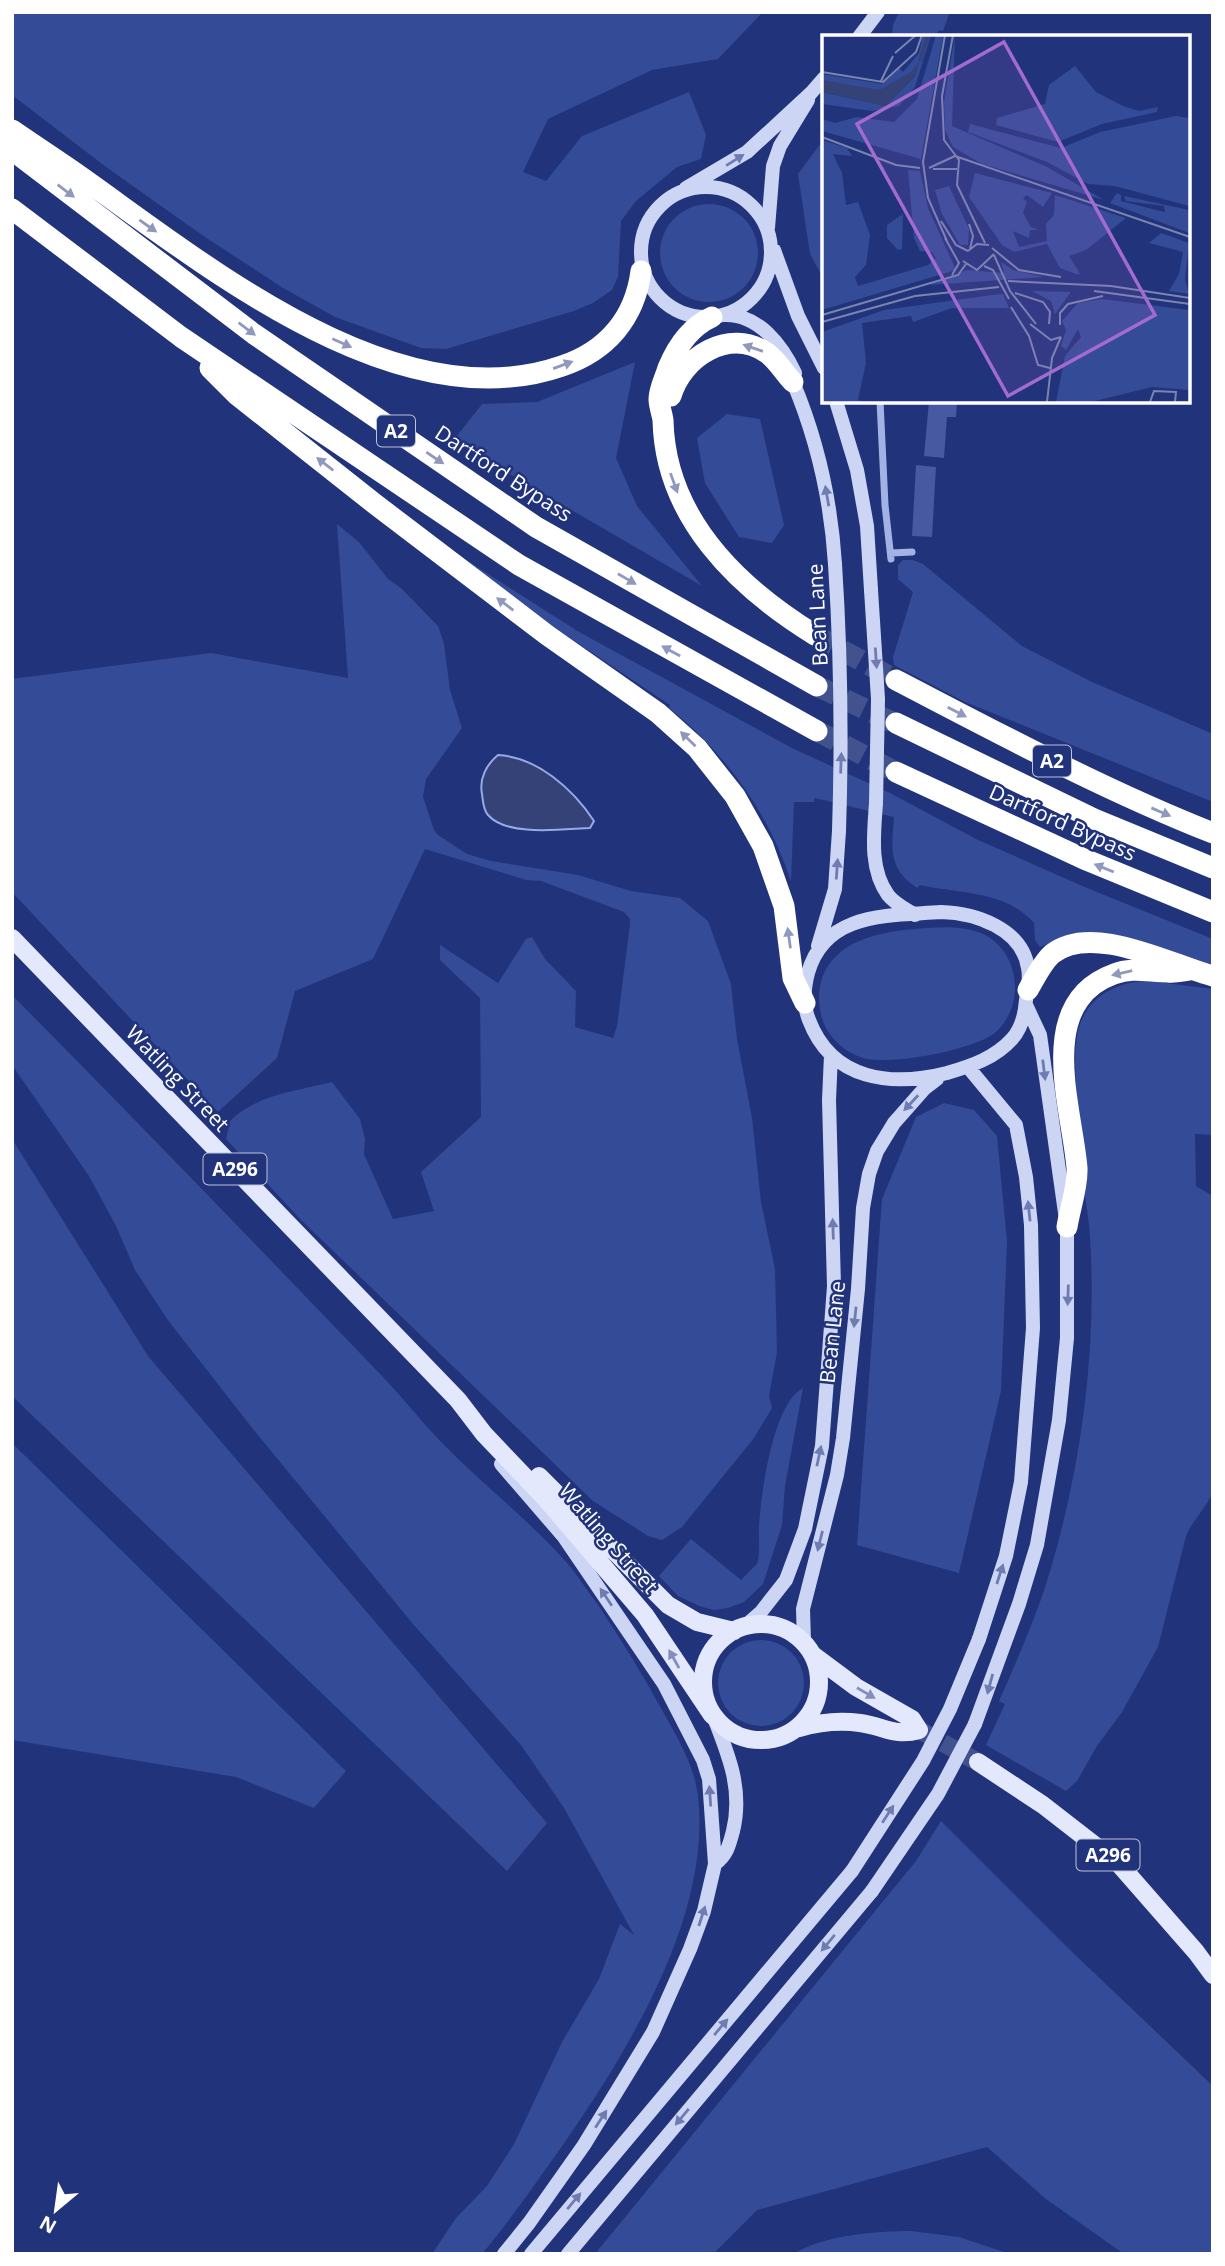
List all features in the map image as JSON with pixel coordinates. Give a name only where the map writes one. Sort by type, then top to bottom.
[{"type":"highway","points":[[12,130],[190,254],[286,315],[360,351],[428,371],[473,377],[504,377],[544,371],[574,361],[601,347],[617,330],[636,298],[641,271]]},
{"type":"highway","name":"Dartford Bypass","points":[[12,150],[254,334],[536,527],[817,686]]},
{"type":"highway","name":"A2","points":[[12,209],[181,337],[519,565],[817,732]]},
{"type":"highway","points":[[719,316],[694,327],[674,356],[659,400],[671,476],[702,537],[722,562],[746,584],[815,635]]},
{"type":"highway","points":[[181,337],[237,395],[268,421],[515,611],[658,713],[697,748],[735,796],[763,846],[784,906],[793,978],[805,1003]]},
{"type":"highway","points":[[663,416],[677,380],[686,367],[701,354],[721,345],[742,344],[763,351],[774,359],[793,382]]},
{"type":"highway","name":"A2","points":[[896,680],[1054,761],[1159,811],[1213,832]]},
{"type":"highway","name":"Dartford Bypass","points":[[895,723],[1094,819],[1213,868]]},
{"type":"highway","name":"Dartford Bypass","points":[[896,772],[1084,859],[1213,912]]},
{"type":"highway","points":[[1027,997],[1050,956],[1062,948],[1078,943],[1120,947],[1173,961],[1189,970],[1213,976]]},
{"type":"highway","points":[[1067,1227],[1077,1172],[1063,1062],[1066,1030],[1073,1010],[1086,993],[1115,974],[1133,970],[1169,973],[1189,970]]},
{"type":"main road","points":[[861,35],[878,12]]},
{"type":"main road","points":[[811,93],[780,146],[773,166],[769,235],[772,255],[765,282],[748,302],[719,316],[699,317],[674,309],[653,290],[641,271],[642,237],[654,212],[676,194],[747,152],[822,80]]},
{"type":"main road","points":[[676,194],[716,187],[729,190],[753,205],[769,235],[798,316],[822,364]]},
{"type":"main road","name":"Bean Lane","points":[[719,316],[742,317],[772,337],[792,366],[795,373],[793,382],[813,436],[825,484],[835,564],[842,725],[835,889],[825,929],[815,953]]},
{"type":"main road","points":[[836,402],[858,471],[867,526],[878,699],[875,857],[880,877],[891,898],[915,915]]},
{"type":"main road","points":[[942,912],[963,913],[982,918],[996,925],[1013,940],[1024,957],[1028,970],[1027,997],[1020,1026],[1011,1040],[989,1057],[968,1067],[922,1079],[884,1080],[856,1072],[831,1055],[811,1027],[805,1003],[807,979],[815,953],[831,936],[858,922],[875,917],[942,912]]},
{"type":"main road","name":"Watling Street","points":[[12,938],[458,1400],[484,1434],[545,1498],[645,1615],[713,1716]]},
{"type":"main road","points":[[568,2254],[872,1891],[944,1783],[975,1724],[1037,1545],[1059,1420],[1067,1338],[1067,1227],[1040,1035],[1027,997]]},
{"type":"main road","name":"Bean Lane","points":[[740,1629],[761,1612],[786,1580],[805,1529],[822,1446],[834,1286],[829,1100],[831,1055]]},
{"type":"main road","points":[[531,2254],[852,1871],[923,1760],[950,1709],[979,1639],[1006,1556],[1021,1482],[1033,1328],[1031,1225],[1026,1177],[1016,1125],[968,1067]]},
{"type":"main road","name":"Bean Lane","points":[[808,1649],[803,1609],[836,1475],[842,1438],[858,1289],[863,1208],[869,1174],[877,1151],[890,1129],[924,1089],[944,1076],[968,1067]]},
{"type":"main road","points":[[458,1400],[473,1434],[564,1537],[664,1684],[703,1760],[709,1779],[715,1864],[704,1911],[690,1950],[653,2032],[584,2146],[504,2254]]},
{"type":"main road","name":"Watling Street","points":[[458,1400],[478,1414],[668,1605],[697,1622],[740,1629]]},
{"type":"main road","points":[[713,1716],[743,1739],[762,1742],[782,1738],[799,1728],[822,1722],[863,1723],[904,1734],[919,1730],[912,1719],[856,1687],[791,1633],[777,1626],[761,1624],[740,1629],[714,1647],[707,1657],[701,1679],[713,1716],[729,1755],[737,1793],[736,1816],[726,1855],[715,1864]]},
{"type":"main road","points":[[799,1728],[812,1713],[819,1694],[820,1674],[808,1649]]},
{"type":"main road","name":"A296","points":[[978,1762],[1043,1805],[1119,1864],[1213,1975]]},
{"type":"street","points":[[880,402],[891,556],[912,552]]},
{"type":"shaded area","points":[[12,12],[763,12],[718,59],[652,70],[548,119],[523,172],[546,181],[582,136],[689,92],[706,135],[701,159],[677,167],[636,201],[621,221],[618,277],[612,290],[593,303],[574,311],[446,349],[421,348],[335,317],[283,288],[106,167],[12,95]]},
{"type":"shaded area","points":[[899,12],[950,12],[943,31],[939,30],[937,35],[892,35]]},
{"type":"shaded area","points":[[822,142],[822,276],[810,254],[798,174]]},
{"type":"shaded area","points":[[709,204],[728,208],[744,218],[754,234],[758,253],[754,272],[744,288],[728,298],[709,302],[690,298],[674,288],[664,272],[660,253],[664,234],[674,218],[690,208]]},
{"type":"shaded area","points":[[635,362],[616,458],[637,506],[702,586],[453,441],[482,404],[537,402]]},
{"type":"shaded area","points":[[727,414],[760,419],[784,525],[772,543],[739,537],[705,483],[697,438]]},
{"type":"shaded area","points":[[337,524],[359,542],[388,579],[401,588],[438,626],[444,644],[450,690],[462,728],[426,779],[423,797],[438,835],[467,854],[491,861],[578,875],[631,891],[680,898],[708,921],[731,984],[737,1039],[752,1118],[761,1202],[775,1269],[777,1352],[769,1396],[772,1408],[754,1438],[682,1527],[662,1540],[648,1536],[593,1501],[301,1220],[226,1139],[230,1121],[252,1105],[278,1095],[332,1082],[360,1119],[365,1139],[364,1154],[393,1219],[434,1211],[421,1172],[481,1117],[480,998],[440,960],[440,945],[498,983],[526,939],[532,937],[545,959],[576,991],[575,1027],[613,1038],[617,1026],[630,924],[630,919],[624,912],[541,881],[526,880],[425,849],[373,959],[295,991],[277,1058],[218,1112],[12,892],[12,679],[211,653],[348,678]]},
{"type":"shaded area","points":[[449,549],[579,632],[792,748],[890,793],[976,839],[1213,939],[1213,966],[1068,935],[1040,947],[1035,940],[1034,923],[1009,904],[966,892],[920,885],[917,888],[907,880],[900,873],[893,857],[894,817],[815,798],[814,802],[794,802],[791,881],[770,831],[743,786],[709,745],[669,708],[670,705],[530,611]]},
{"type":"shaded area","points":[[903,560],[923,564],[1022,646],[1092,682],[1213,734],[1213,802],[965,702],[894,665],[893,657],[913,592],[898,579],[898,565]]},
{"type":"shaded area","points":[[498,755],[526,762],[553,777],[576,797],[594,821],[590,828],[522,829],[497,822],[488,815],[481,788],[487,768]]},
{"type":"shaded area","points":[[949,927],[981,933],[994,941],[1011,964],[1015,993],[1012,1007],[996,1032],[986,1039],[952,1050],[892,1060],[863,1058],[837,1042],[824,1023],[819,994],[829,965],[841,952],[856,942],[874,936],[913,929]]},
{"type":"shaded area","points":[[1149,981],[1213,989],[1213,1135],[1195,1134],[1196,1186],[1213,1196],[1213,1491],[1186,1536],[1158,1647],[1122,1712],[1097,1746],[1077,1781],[1066,1791],[986,1745],[1005,1704],[999,1701],[1034,1619],[1051,1568],[1071,1487],[1085,1404],[1092,1279],[1078,1120],[1075,1058],[1078,1031],[1088,1009],[1105,993],[1126,984]]},
{"type":"shaded area","points":[[12,995],[383,1377],[441,1442],[537,1531],[567,1563],[632,1658],[689,1763],[698,1797],[699,1844],[691,1892],[676,1940],[656,1988],[632,2035],[579,2121],[519,2207],[482,2254],[432,2254],[456,2218],[487,2186],[514,2144],[562,2042],[599,1979],[620,1924],[634,1935],[564,1808],[521,1745],[413,1624],[253,1429],[167,1319],[135,1270],[116,1226],[89,1176],[12,1065]]},
{"type":"shaded area","points":[[944,1103],[974,1110],[997,1136],[1007,1241],[1001,1391],[959,1573],[857,1545],[882,1199],[916,1117]]},
{"type":"shaded area","points":[[12,1139],[148,1356],[547,1823],[507,1871],[12,1396]]},
{"type":"shaded area","points":[[803,1388],[785,1486],[782,1525],[763,1584],[744,1602],[714,1610],[678,1596],[659,1576],[691,1539],[741,1580],[757,1564],[760,1511],[770,1450],[784,1411]]},
{"type":"shaded area","points":[[12,1443],[346,1771],[314,1808],[236,1777],[12,1740]]},
{"type":"shaded area","points":[[761,1640],[785,1647],[797,1659],[804,1683],[797,1707],[785,1719],[761,1726],[737,1719],[725,1707],[718,1683],[725,1659],[737,1647]]},
{"type":"shaded area","points":[[941,1821],[1068,1948],[1213,2086],[1213,2254],[1124,2254],[1046,2199],[987,2147],[757,2210],[713,2254],[595,2254],[916,1861]]},
{"type":"shaded area","points":[[911,2231],[959,2237],[1010,2254],[794,2254],[835,2238]]},
{"type":"building","points":[[929,402],[957,402],[956,417],[947,417],[944,458],[924,456]]},
{"type":"building","points":[[916,465],[936,467],[932,537],[912,536]]},
{"type":"tunnel","points":[[815,635],[896,680]]},
{"type":"tunnel","points":[[817,686],[894,723]]},
{"type":"tunnel","points":[[817,731],[896,772]]},
{"type":"tunnel","points":[[919,1730],[978,1762]]}]
